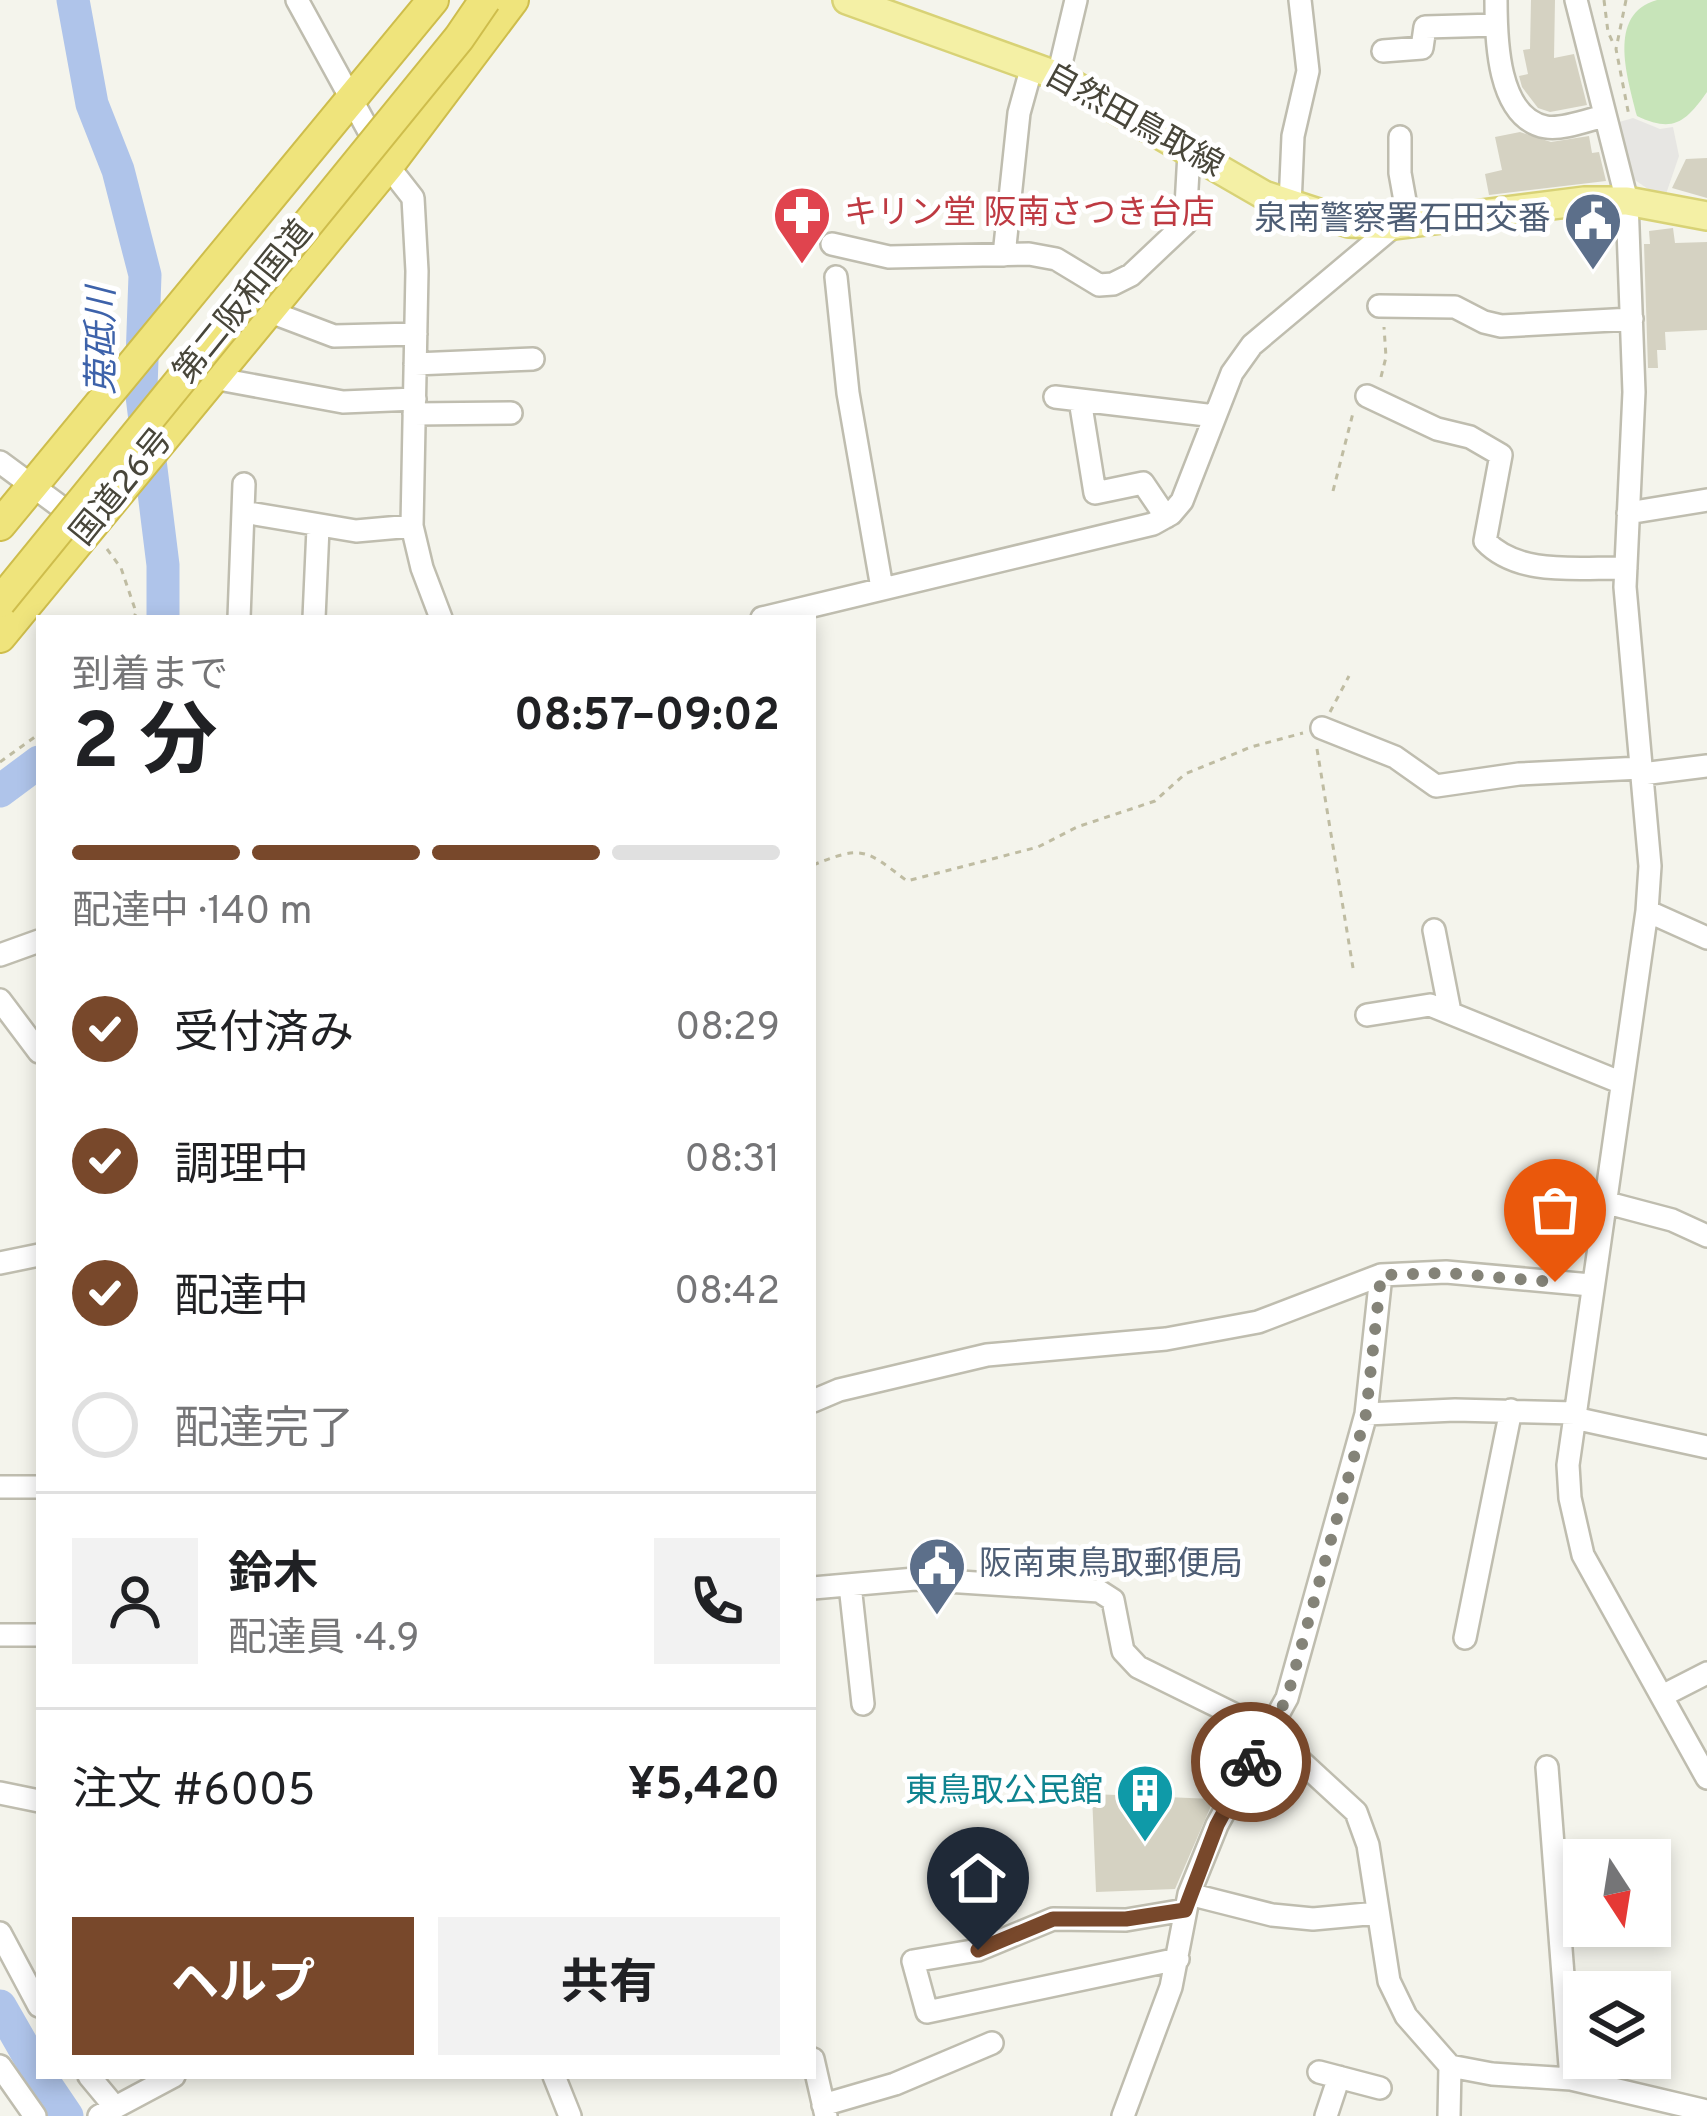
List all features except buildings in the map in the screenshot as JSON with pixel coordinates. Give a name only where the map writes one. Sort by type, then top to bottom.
[{"type":"highway","name":"国道26号","points":[[0,525],[433,0]]},
{"type":"highway","name":"第二阪和国道","points":[[0,602],[485,0]]},
{"type":"highway","name":"国道26号","points":[[0,637],[388,166],[513,0]]},
{"type":"main road","name":"自然田鳥取線","points":[[847,0],[1045,71],[1289,205],[1349,223],[1402,224],[1627,201],[1707,216]]},
{"type":"street","points":[[297,0],[388,166],[413,198],[412,526],[440,615]]},
{"type":"street","points":[[1004,255],[1018,113],[1045,71],[1076,0]]},
{"type":"street","points":[[1289,205],[1293,136],[1309,71],[1300,0]]},
{"type":"street","points":[[1496,0],[1496,44],[1510,95],[1523,116],[1547,128],[1604,116]]},
{"type":"street","points":[[1576,0],[1627,201],[1634,392],[1626,568],[1650,866],[1574,1416],[1568,1465],[1570,1498],[1583,1555],[1707,1778]]},
{"type":"street","points":[[1383,51],[1422,48],[1426,27],[1496,25]]},
{"type":"street","points":[[773,615],[1153,524],[1166,517],[1182,501],[1232,373],[1252,345],[1402,224],[1400,137]]},
{"type":"street","points":[[832,244],[889,256],[1056,259],[1099,285],[1112,284],[1131,275],[1185,224],[1189,153]]},
{"type":"street","points":[[836,277],[848,393],[882,588]]},
{"type":"street","points":[[1379,306],[1455,307],[1502,326],[1632,319]]},
{"type":"street","points":[[268,311],[334,336],[416,334]]},
{"type":"street","points":[[415,364],[533,359]]},
{"type":"street","points":[[213,378],[343,402],[512,412]]},
{"type":"street","points":[[1367,396],[1437,429],[1470,437],[1501,455],[1485,541],[1499,556],[1530,566],[1626,568]]},
{"type":"street","points":[[1054,398],[1215,416]]},
{"type":"street","points":[[1080,400],[1095,493],[1143,483],[1166,517]]},
{"type":"street","points":[[0,462],[91,528]]},
{"type":"street","points":[[239,615],[244,484]]},
{"type":"street","points":[[1628,513],[1707,500]]},
{"type":"street","points":[[243,512],[356,532],[412,526]]},
{"type":"street","points":[[314,615],[318,527]]},
{"type":"street","points":[[1322,728],[1395,757],[1436,786],[1520,774],[1707,766]]},
{"type":"street","points":[[1647,910],[1707,938]]},
{"type":"street","points":[[1434,930],[1450,1012]]},
{"type":"street","points":[[0,955],[36,942]]},
{"type":"street","points":[[0,1000],[36,1048]]},
{"type":"street","points":[[1367,1015],[1430,1005],[1622,1083]]},
{"type":"street","points":[[1604,1202],[1672,1220],[1707,1236]]},
{"type":"street","points":[[0,1263],[36,1256]]},
{"type":"street","points":[[816,1400],[987,1355],[1166,1339],[1258,1322],[1381,1275],[1446,1273],[1591,1285]]},
{"type":"street","points":[[1123,2116],[1154,2038],[1178,1959],[1187,1902],[1217,1825],[1287,1698],[1366,1414],[1381,1275]]},
{"type":"street","points":[[1366,1414],[1511,1410],[1574,1416],[1707,1447]]},
{"type":"street","points":[[1465,1638],[1511,1410]]},
{"type":"street","points":[[0,1487],[36,1487]]},
{"type":"street","points":[[816,1588],[915,1579],[1099,1591],[1113,1600],[1124,1651],[1138,1667],[1268,1731],[1356,1812],[1367,1845],[1389,1981],[1406,2016],[1450,2066],[1563,2078]]},
{"type":"street","points":[[850,1585],[863,1704]]},
{"type":"street","points":[[0,1635],[36,1635]]},
{"type":"street","points":[[1662,1696],[1707,1673]]},
{"type":"street","points":[[1547,1767],[1563,1975]]},
{"type":"street","points":[[0,1793],[36,1800]]},
{"type":"street","points":[[1178,1959],[927,2012],[913,1960],[978,1950],[1053,1919],[1126,1919],[1187,1902],[1313,1919],[1378,1913]]},
{"type":"street","points":[[0,1933],[36,1999]]},
{"type":"street","points":[[816,2072],[825,2110],[992,2043]]},
{"type":"street","points":[[0,2066],[35,2116]]},
{"type":"street","points":[[1449,2116],[1450,2066]]},
{"type":"street","points":[[1327,2116],[1329,2074],[1380,2088]]},
{"type":"street","points":[[90,2079],[106,2111],[168,2079]]},
{"type":"street","points":[[555,2079],[570,2116]]},
{"type":"street","points":[[1571,2079],[1707,2111]]},
{"type":"path","points":[[1604,0],[1629,116]]},
{"type":"path","points":[[1616,50],[1626,0]]},
{"type":"path","points":[[91,528],[121,568],[135,615]]},
{"type":"path","points":[[1349,676],[1322,728],[1317,752],[1354,974]]},
{"type":"path","points":[[816,864],[851,850],[875,857],[907,881],[1038,847],[1077,827],[1155,800],[1185,774],[1251,746],[1322,728]]},
{"type":"path","points":[[0,762],[36,736]]},
{"type":"green space","points":[[1657,0],[1707,0],[1707,92],[1685,118],[1669,124],[1637,116],[1624,49],[1631,19],[1641,7]]},
{"type":"shaded area","points":[[1633,118],[1660,129],[1673,127],[1679,156],[1666,194],[1632,178],[1616,123]]},
{"type":"waterway","name":"莵砥川","points":[[73,0],[92,104],[118,170],[145,275],[141,388],[163,565],[163,615]]},
{"type":"waterway","name":"莵砥川","points":[[0,791],[36,764]]},
{"type":"waterway","name":"莵砥川","points":[[0,2006],[36,2069]]},
{"type":"waterway","name":"莵砥川","points":[[42,2079],[67,2116]]},
{"type":"way so far","points":[[1251,1762],[1287,1698],[1366,1414],[1381,1275],[1446,1273],[1555,1282]]},
{"type":"place","name":"キリン堂 阪南さつき台店","points":[[802,266]]},
{"type":"place","name":"泉南警察署石田交番","points":[[1593,272]]},
{"type":"place","name":"阪南東鳥取郵便局","points":[[937,1617]]},
{"type":"place","name":"東鳥取公民館","points":[[1145,1844]]},
{"type":"route","points":[[978,1950],[1053,1919],[1126,1919],[1185,1910],[1217,1825],[1251,1762]]}]
